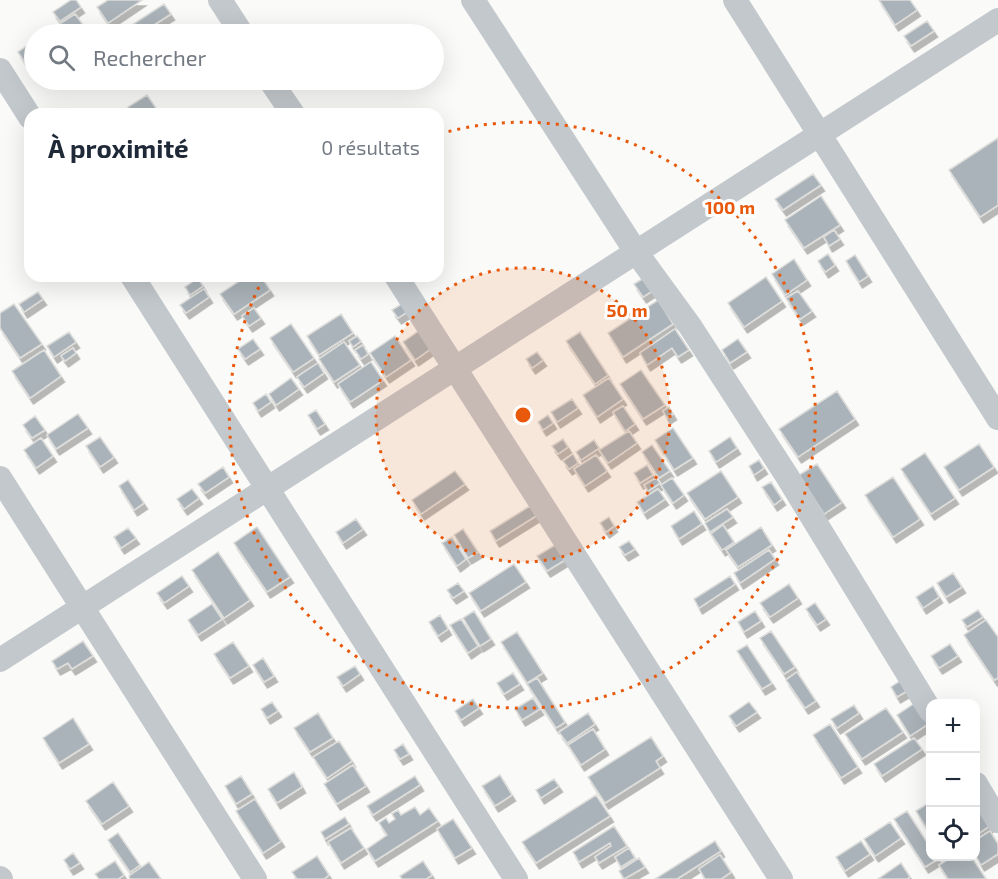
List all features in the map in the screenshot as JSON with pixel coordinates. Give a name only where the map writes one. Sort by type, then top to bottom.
[{"type":"street","points":[[220,0],[236,24]]},
{"type":"street","points":[[473,0],[636,252],[690,326],[780,466],[926,704]]},
{"type":"street","points":[[735,0],[998,418]]},
{"type":"street","points":[[0,660],[998,20]]},
{"type":"street","points":[[0,70],[24,108]]},
{"type":"street","points":[[276,90],[288,108]]},
{"type":"street","points":[[136,282],[516,879]]},
{"type":"street","points":[[400,282],[781,879]]},
{"type":"street","points":[[0,478],[255,879]]},
{"type":"street","points":[[980,792],[998,820]]},
{"type":"building","points":[[71,0],[76,0],[81,7],[60,21],[53,12]]},
{"type":"building","points":[[108,0],[142,0],[108,23],[97,7]]},
{"type":"building","points":[[879,0],[910,0],[917,10],[895,25]]},
{"type":"building","points":[[164,4],[171,14],[156,24],[133,24]]},
{"type":"building","points":[[75,14],[82,24],[60,24]]},
{"type":"building","points":[[927,21],[934,31],[911,46],[904,36]]},
{"type":"building","points":[[24,48],[24,61],[18,52]]},
{"type":"building","points":[[147,95],[156,108],[129,108]]},
{"type":"building","points":[[998,138],[998,205],[980,217],[949,170]]},
{"type":"building","points":[[813,174],[821,185],[783,210],[775,199]]},
{"type":"building","points":[[821,196],[840,225],[804,248],[785,220]]},
{"type":"building","points":[[834,230],[840,239],[829,246],[824,237]]},
{"type":"building","points":[[828,254],[835,265],[825,272],[818,261]]},
{"type":"building","points":[[855,255],[868,276],[859,282],[846,261]]},
{"type":"building","points":[[794,259],[807,280],[785,295],[772,274]]},
{"type":"building","points":[[766,277],[782,301],[744,327],[728,303]]},
{"type":"building","points":[[644,278],[652,291],[643,297],[634,284]]},
{"type":"building","points":[[192,282],[200,282],[203,286],[190,295],[185,287]]},
{"type":"building","points":[[238,282],[265,282],[270,290],[234,314],[220,294]]},
{"type":"building","points":[[204,289],[209,297],[186,313],[180,305]]},
{"type":"building","points":[[798,291],[812,311],[800,319],[786,298]]},
{"type":"building","points":[[38,292],[43,299],[24,312],[19,304]]},
{"type":"building","points":[[658,300],[673,324],[623,357],[608,333]]},
{"type":"building","points":[[405,302],[410,310],[398,318],[392,310]]},
{"type":"building","points":[[14,304],[42,344],[20,358],[0,328],[0,313]]},
{"type":"building","points":[[254,308],[261,318],[249,326],[242,316]]},
{"type":"building","points":[[341,314],[353,333],[319,355],[307,336]]},
{"type":"building","points":[[291,324],[314,358],[293,372],[270,338]]},
{"type":"building","points":[[675,329],[689,350],[678,357],[672,348],[647,365],[640,353]]},
{"type":"building","points":[[420,330],[432,348],[415,360],[403,342]]},
{"type":"building","points":[[69,332],[76,342],[54,357],[47,346]]},
{"type":"building","points":[[580,332],[608,375],[595,384],[566,341]]},
{"type":"building","points":[[357,336],[361,341],[353,347],[349,341]]},
{"type":"building","points":[[395,336],[411,360],[386,377],[370,353]]},
{"type":"building","points":[[253,339],[260,349],[245,359],[238,349]]},
{"type":"building","points":[[738,339],[747,352],[730,363],[722,350]]},
{"type":"building","points":[[344,342],[360,365],[334,382],[319,359]]},
{"type":"building","points":[[363,345],[368,354],[361,359],[355,350]]},
{"type":"building","points":[[73,348],[76,353],[65,361],[61,356]]},
{"type":"building","points":[[44,350],[61,376],[30,398],[12,371]]},
{"type":"building","points":[[537,352],[543,360],[532,368],[526,359]]},
{"type":"building","points":[[371,362],[383,380],[350,402],[338,384]]},
{"type":"building","points":[[318,363],[324,373],[304,387],[297,377]]},
{"type":"building","points":[[641,370],[665,405],[643,419],[620,384]]},
{"type":"building","points":[[291,378],[299,389],[276,405],[269,394]]},
{"type":"building","points":[[609,378],[623,399],[597,417],[583,395]]},
{"type":"building","points":[[837,391],[855,419],[798,457],[779,429]]},
{"type":"building","points":[[266,394],[271,402],[258,411],[253,403]]},
{"type":"building","points":[[572,399],[578,408],[557,422],[551,412]]},
{"type":"building","points":[[623,406],[635,424],[625,431],[613,412]]},
{"type":"building","points":[[669,407],[673,414],[667,418],[663,411]]},
{"type":"building","points":[[316,410],[325,424],[317,429],[308,415]]},
{"type":"building","points":[[78,414],[88,428],[56,449],[47,435]]},
{"type":"building","points":[[548,415],[553,423],[543,430],[538,422]]},
{"type":"building","points":[[35,416],[45,430],[32,438],[23,425]]},
{"type":"building","points":[[673,428],[693,458],[674,470],[655,440]]},
{"type":"building","points":[[629,431],[637,443],[608,463],[599,450]]},
{"type":"building","points":[[100,437],[114,457],[100,467],[86,446]]},
{"type":"building","points":[[730,437],[737,448],[716,462],[709,451]]},
{"type":"building","points":[[41,438],[53,456],[36,468],[24,450]]},
{"type":"building","points":[[563,439],[568,447],[558,454],[552,446]]},
{"type":"building","points":[[594,440],[599,448],[581,460],[576,452]]},
{"type":"building","points":[[979,444],[994,467],[959,490],[944,467]]},
{"type":"building","points":[[652,445],[670,471],[659,478],[642,452]]},
{"type":"building","points":[[925,453],[955,498],[931,514],[901,469]]},
{"type":"building","points":[[573,454],[578,463],[569,469],[563,461]]},
{"type":"building","points":[[596,455],[607,471],[585,486],[574,469]]},
{"type":"building","points":[[759,460],[764,468],[754,475],[749,466]]},
{"type":"building","points":[[817,464],[842,502],[824,514],[799,475]]},
{"type":"building","points":[[647,465],[653,475],[640,483],[634,473]]},
{"type":"building","points":[[223,467],[229,477],[205,493],[198,484]]},
{"type":"building","points":[[455,471],[465,484],[421,514],[412,500]]},
{"type":"building","points":[[721,471],[738,497],[705,519],[687,493]]},
{"type":"building","points":[[893,477],[920,519],[893,537],[865,495]]},
{"type":"building","points":[[656,478],[660,483],[648,491],[644,485]]},
{"type":"building","points":[[672,478],[684,495],[673,503],[661,485]]},
{"type":"building","points":[[128,480],[144,503],[134,510],[119,486]]},
{"type":"building","points":[[771,482],[782,499],[774,505],[762,487]]},
{"type":"building","points":[[192,489],[199,498],[184,509],[177,499]]},
{"type":"building","points":[[658,489],[665,499],[644,513],[637,502]]},
{"type":"building","points":[[530,506],[536,516],[496,541],[490,531]]},
{"type":"building","points":[[727,509],[733,517],[710,532],[705,523]]},
{"type":"building","points":[[694,511],[702,524],[679,539],[671,526]]},
{"type":"building","points":[[609,517],[614,526],[606,532],[600,523]]},
{"type":"building","points":[[356,519],[363,529],[343,543],[336,532]]},
{"type":"building","points":[[723,525],[734,542],[722,550],[711,534]]},
{"type":"building","points":[[257,527],[290,577],[267,592],[234,543]]},
{"type":"building","points":[[761,527],[772,545],[738,567],[726,550]]},
{"type":"building","points":[[128,528],[136,538],[121,548],[114,537]]},
{"type":"building","points":[[463,529],[478,552],[468,558],[454,535]]},
{"type":"building","points":[[452,537],[466,559],[457,566],[442,543]]},
{"type":"building","points":[[629,541],[635,549],[625,555],[619,547]]},
{"type":"building","points":[[555,545],[565,560],[547,571],[537,556]]},
{"type":"building","points":[[769,550],[775,559],[740,583],[734,573]]},
{"type":"building","points":[[218,552],[250,600],[224,618],[192,570]]},
{"type":"building","points":[[514,564],[526,582],[481,611],[469,593]]},
{"type":"building","points":[[953,573],[962,587],[946,597],[937,583]]},
{"type":"building","points":[[182,576],[189,586],[164,603],[157,593]]},
{"type":"building","points":[[730,576],[735,584],[699,608],[694,599]]},
{"type":"building","points":[[458,583],[464,591],[453,598],[447,590]]},
{"type":"building","points":[[789,584],[798,598],[770,617],[760,603]]},
{"type":"building","points":[[933,586],[939,597],[923,608],[916,597]]},
{"type":"building","points":[[815,603],[826,619],[817,625],[806,609]]},
{"type":"building","points":[[212,604],[222,619],[198,635],[188,620]]},
{"type":"building","points":[[978,610],[983,617],[967,627],[962,620]]},
{"type":"building","points":[[474,611],[491,639],[480,646],[463,618]]},
{"type":"building","points":[[755,611],[761,621],[744,632],[738,622]]},
{"type":"building","points":[[440,615],[448,629],[438,636],[429,622]]},
{"type":"building","points":[[461,619],[478,646],[468,653],[450,625]]},
{"type":"building","points":[[986,620],[998,637],[998,678],[994,680],[964,635]]},
{"type":"building","points":[[771,631],[795,667],[784,674],[760,638]]},
{"type":"building","points":[[517,632],[543,673],[527,683],[501,642]]},
{"type":"building","points":[[83,641],[93,656],[72,669],[68,663],[57,669],[52,661]]},
{"type":"building","points":[[233,642],[249,666],[230,678],[214,654]]},
{"type":"building","points":[[950,644],[958,656],[939,668],[931,656]]},
{"type":"building","points":[[747,645],[772,683],[762,689],[737,651]]},
{"type":"building","points":[[263,658],[274,676],[264,682],[253,665]]},
{"type":"building","points":[[355,666],[360,674],[343,686],[337,677]]},
{"type":"building","points":[[797,672],[816,701],[805,708],[786,680]]},
{"type":"building","points":[[513,673],[520,684],[504,694],[497,683]]},
{"type":"building","points":[[537,678],[565,722],[556,728],[527,684]]},
{"type":"building","points":[[900,681],[907,691],[897,697],[891,687]]},
{"type":"building","points":[[533,698],[540,709],[522,720],[515,709]]},
{"type":"building","points":[[473,699],[479,708],[461,720],[455,711]]},
{"type":"building","points":[[272,702],[278,711],[267,718],[261,709]]},
{"type":"building","points":[[749,702],[757,712],[736,726],[729,716]]},
{"type":"building","points":[[915,703],[926,721],[926,725],[910,736],[897,715]]},
{"type":"building","points":[[854,705],[859,713],[837,728],[831,719]]},
{"type":"building","points":[[886,708],[903,732],[862,759],[845,734]]},
{"type":"building","points":[[318,713],[333,738],[310,752],[294,728]]},
{"type":"building","points":[[588,713],[595,724],[567,743],[559,732]]},
{"type":"building","points":[[73,718],[89,744],[59,763],[43,738]]},
{"type":"building","points":[[830,724],[858,767],[841,778],[813,735]]},
{"type":"building","points":[[593,729],[605,749],[581,765],[568,745]]},
{"type":"building","points":[[651,737],[663,756],[656,761],[660,768],[605,803],[588,777]]},
{"type":"building","points":[[914,738],[922,749],[882,776],[874,764]]},
{"type":"building","points":[[339,741],[352,761],[327,778],[313,757]]},
{"type":"building","points":[[403,744],[409,754],[400,759],[394,750]]},
{"type":"building","points":[[353,765],[366,786],[337,804],[324,784]]},
{"type":"building","points":[[294,772],[302,787],[277,803],[268,789]]},
{"type":"building","points":[[500,775],[512,795],[495,806],[482,786]]},
{"type":"building","points":[[241,776],[252,794],[236,804],[225,786]]},
{"type":"building","points":[[415,776],[420,785],[373,815],[367,806]]},
{"type":"building","points":[[554,779],[559,786],[541,798],[536,790]]},
{"type":"building","points":[[113,782],[129,806],[102,824],[86,801]]},
{"type":"building","points":[[596,795],[610,816],[536,863],[522,842]]},
{"type":"building","points":[[255,799],[281,841],[263,853],[236,811]]},
{"type":"building","points":[[926,805],[926,828],[916,811]]},
{"type":"building","points":[[415,807],[420,815],[429,808],[438,821],[375,861],[367,849],[387,835],[379,823],[386,818],[389,823],[395,819],[392,814],[398,810],[401,815]]},
{"type":"building","points":[[980,810],[991,825],[980,832]]},
{"type":"building","points":[[907,811],[926,841],[926,861],[935,861],[925,867],[894,819]]},
{"type":"building","points":[[345,817],[349,824],[325,839],[321,832]]},
{"type":"building","points":[[453,819],[472,848],[455,858],[437,829]]},
{"type":"building","points":[[890,822],[901,838],[875,856],[864,839]]},
{"type":"building","points":[[614,826],[627,846],[599,863],[595,857],[611,846],[610,843],[579,862],[573,852]]},
{"type":"building","points":[[351,828],[364,848],[341,863],[328,842]]},
{"type":"building","points":[[990,831],[998,844],[998,854],[981,865],[979,861],[980,837]]},
{"type":"building","points":[[118,833],[140,865],[130,872],[108,840]]},
{"type":"building","points":[[715,841],[721,851],[677,879],[655,879]]},
{"type":"building","points":[[861,841],[870,854],[845,871],[836,857]]},
{"type":"building","points":[[629,848],[635,858],[621,867],[615,857]]},
{"type":"building","points":[[73,853],[80,863],[70,869],[64,860]]},
{"type":"building","points":[[720,855],[731,872],[721,879],[705,879],[699,869]]},
{"type":"building","points":[[317,856],[329,875],[324,879],[297,879],[292,872]]},
{"type":"building","points":[[639,858],[645,867],[624,879],[619,871]]},
{"type":"building","points":[[115,861],[124,875],[118,879],[99,879],[95,874]]},
{"type":"building","points":[[423,861],[432,875],[426,879],[402,879],[400,876]]},
{"type":"building","points":[[945,861],[974,861],[986,879],[948,879],[939,865]]},
{"type":"building","points":[[149,862],[161,879],[130,879],[129,876]]},
{"type":"building","points":[[901,863],[910,877],[907,879],[878,879]]}]
